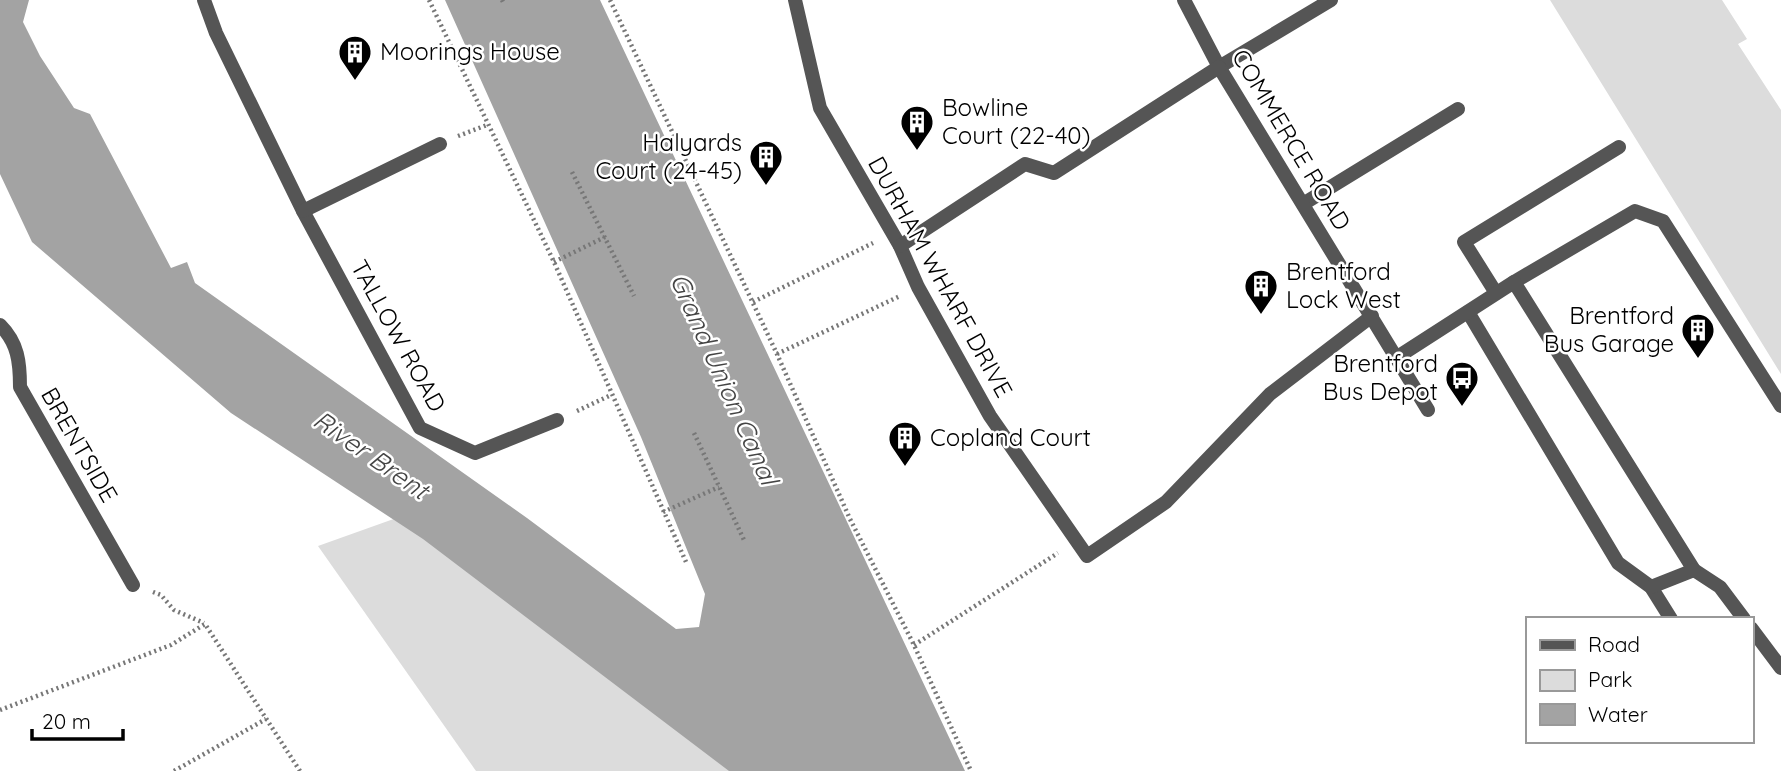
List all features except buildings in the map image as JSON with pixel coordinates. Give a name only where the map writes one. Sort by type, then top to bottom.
[{"type":"street","name":"TALLOW ROAD","points":[[204,0],[303,211],[420,428],[475,453],[557,419]]},
{"type":"street","name":"DURHAM WHARF DRIVE","points":[[795,0],[820,108],[897,239],[918,287],[990,416],[1087,556],[1166,502],[1270,394],[1372,316]]},
{"type":"street","name":"COMMERCE ROAD","points":[[1184,0],[1219,67],[1428,410]]},
{"type":"street","points":[[897,239],[1025,164],[1054,173],[1219,67],[1331,0]]},
{"type":"street","points":[[1303,204],[1458,109]]},
{"type":"street","points":[[303,211],[439,144]]},
{"type":"street","points":[[1496,293],[1464,242],[1619,147]]},
{"type":"street","points":[[1396,358],[1496,293],[1635,211],[1663,221],[1781,406]]},
{"type":"street","points":[[1514,282],[1694,570],[1720,587],[1742,617]]},
{"type":"street","points":[[1468,312],[1618,563],[1651,587],[1670,617]]},
{"type":"street","name":"BRENTSIDE","points":[[0,325],[13,339],[20,367],[20,387],[133,585]]},
{"type":"street","points":[[1651,587],[1694,570]]},
{"type":"street","points":[[1753,631],[1781,668]]},
{"type":"path","points":[[429,0],[486,125],[554,262],[686,562]]},
{"type":"path","points":[[610,0],[753,302],[850,519],[914,645],[971,771]]},
{"type":"path","points":[[439,144],[486,125]]},
{"type":"path","points":[[572,172],[634,296]]},
{"type":"path","points":[[554,262],[605,237]]},
{"type":"path","points":[[753,302],[897,239]]},
{"type":"path","points":[[777,354],[918,287]]},
{"type":"path","points":[[557,419],[611,395]]},
{"type":"path","points":[[694,433],[744,540]]},
{"type":"path","points":[[663,512],[719,487]]},
{"type":"path","points":[[914,645],[1078,541]]},
{"type":"path","points":[[133,585],[161,595],[174,610],[205,624],[300,771]]},
{"type":"path","points":[[0,710],[171,645],[205,624]]},
{"type":"path","points":[[174,771],[266,719]]},
{"type":"green space","points":[[1550,0],[1722,0],[1747,39],[1738,44],[1781,110],[1781,374]]},
{"type":"green space","points":[[402,516],[731,771],[476,771],[318,546]]},
{"type":"water","points":[[0,0],[29,0],[23,22],[40,56],[74,108],[90,114],[171,268],[187,262],[195,283],[527,518],[676,629],[699,627],[705,594],[641,437],[445,0],[600,0],[965,771],[729,771],[423,539],[231,413],[32,242],[0,174]]},
{"type":"place","name":"Moorings House","points":[[355,82]]},
{"type":"place","name":"Bowline Court (22-40)","points":[[917,152]]},
{"type":"place","name":"Halyards Court (24-45)","points":[[766,187]]},
{"type":"place","name":"Brentford Lock West","points":[[1261,316]]},
{"type":"place","name":"Brentford Bus Garage","points":[[1698,360]]},
{"type":"place","name":"Brentford Bus Depot","points":[[1462,408]]},
{"type":"place","name":"Copland Court","points":[[905,468]]},
{"type":"water label","name":"Grand Union Canal","points":[[724,379]]},
{"type":"water label","name":"River Brent","points":[[371,455]]}]
